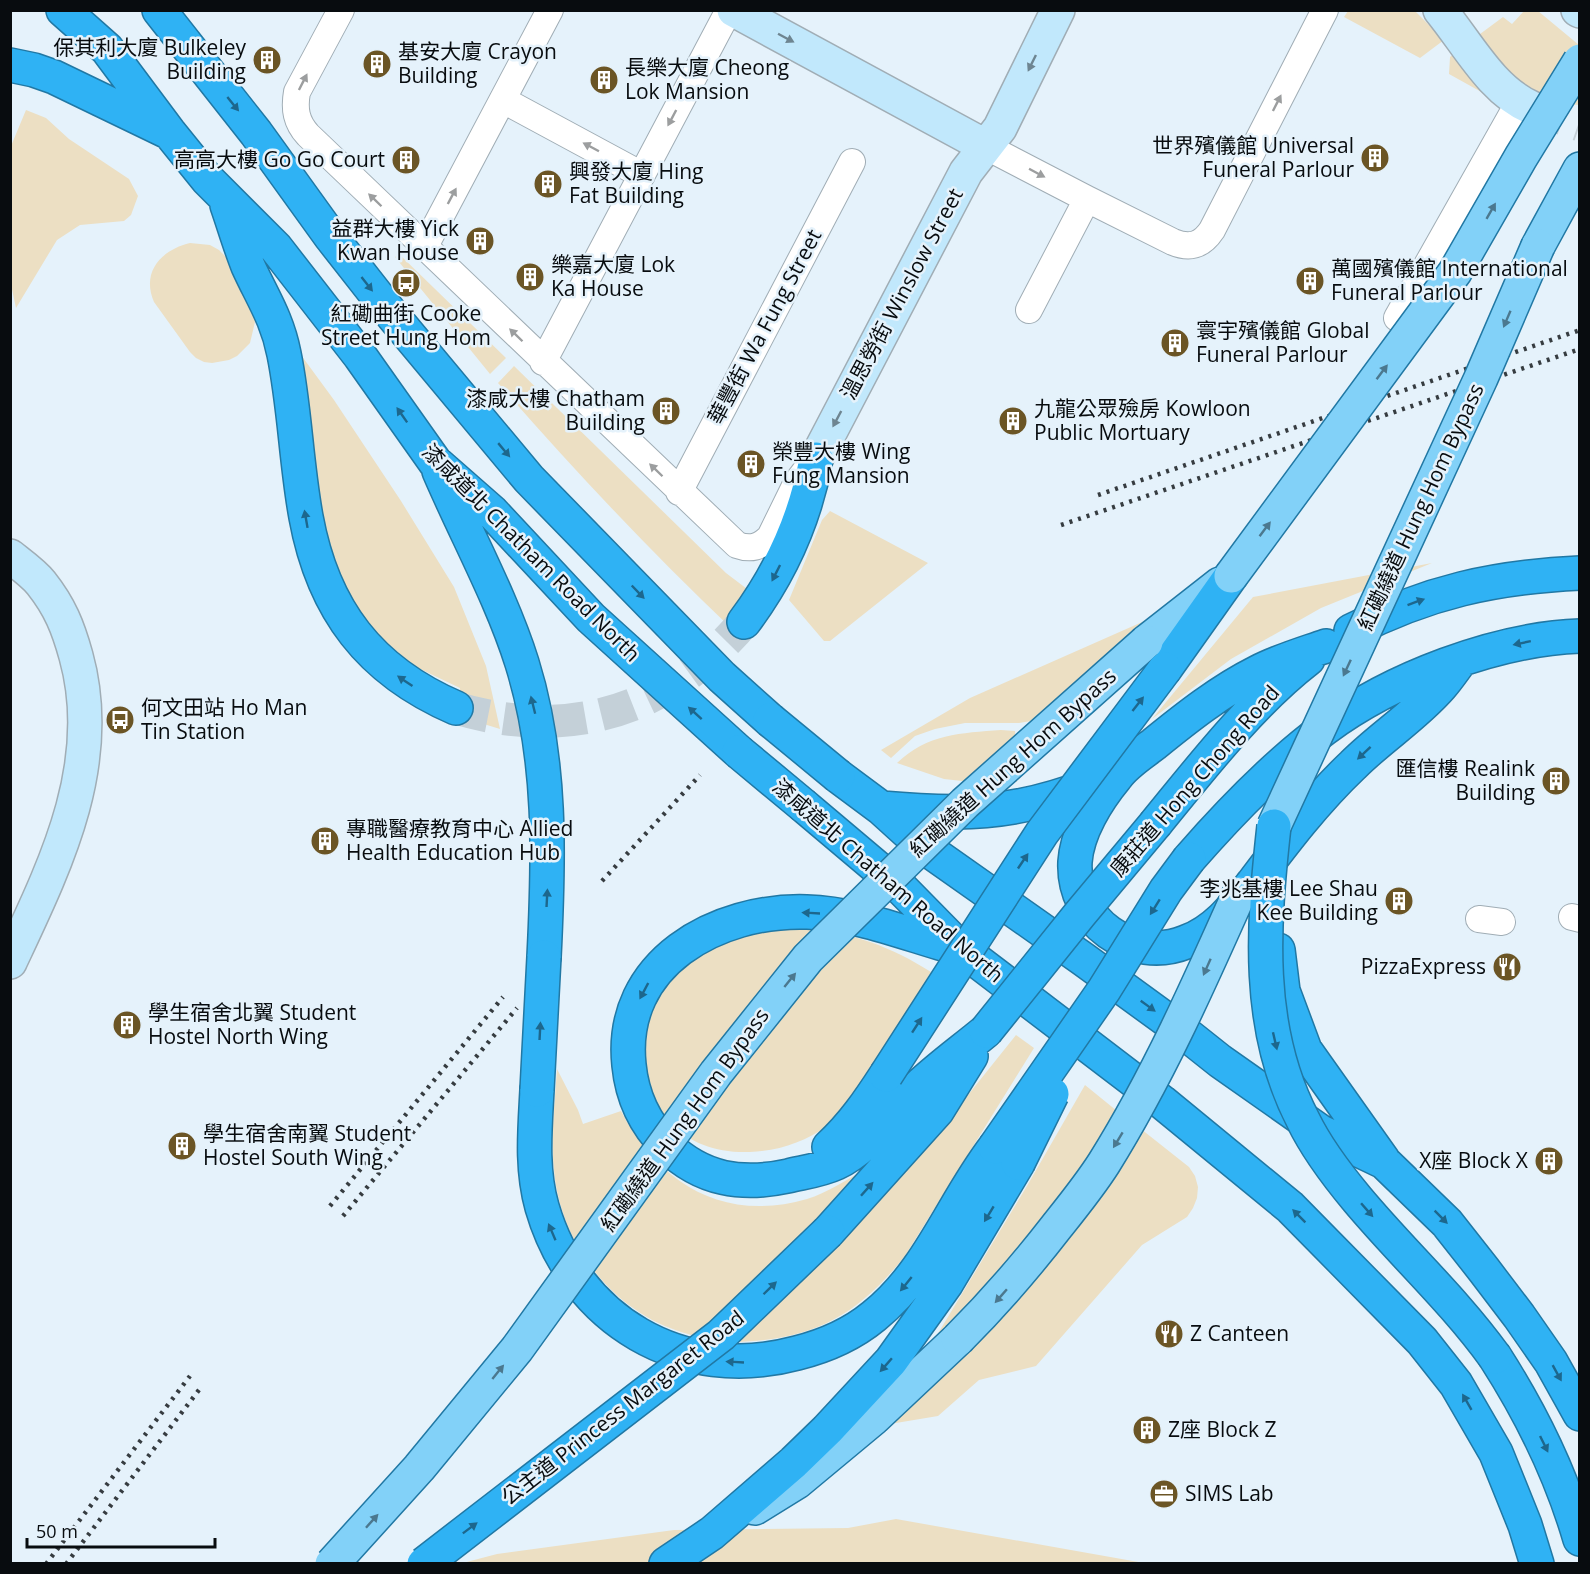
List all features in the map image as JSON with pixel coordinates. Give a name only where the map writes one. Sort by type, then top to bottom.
[{"type":"highway","name":"漆咸道北 Chatham Road North","points":[[63,10],[107,49],[169,132],[224,199],[276,248],[360,356],[435,462],[492,512],[591,618],[739,752],[900,887],[960,948],[1162,1102],[1290,1207],[1422,1341],[1456,1384],[1496,1453],[1525,1525],[1537,1563]]},
{"type":"highway","points":[[99,10],[133,82]]},
{"type":"highway","points":[[159,10],[256,133],[331,237],[386,307],[529,479],[722,677],[770,720],[881,808],[924,848],[1083,959],[1220,1061],[1321,1132],[1384,1162]]},
{"type":"highway","points":[[10,65],[54,77],[169,132]]},
{"type":"highway","points":[[224,199],[249,266],[274,317],[284,354],[305,515],[316,561],[329,592],[343,619],[385,666],[418,690],[456,708]]},
{"type":"highway","points":[[744,622],[769,587],[788,549],[807,500],[816,459]]},
{"type":"highway","points":[[435,462],[499,603],[522,663],[538,729],[546,779],[548,866],[534,1146],[535,1175],[542,1207],[570,1268],[585,1289],[612,1315],[659,1346],[711,1360],[746,1362],[784,1357],[818,1348],[844,1336],[873,1317],[898,1294],[921,1266],[977,1173],[1104,990],[1166,890],[1189,859],[1273,771],[1327,727],[1388,691],[1460,661],[1526,642],[1580,636]]},
{"type":"highway","name":"康莊道 Hong Chong Road","points":[[912,1092],[986,1031],[1223,742],[1285,680],[1326,646],[1376,618],[1448,591],[1494,581],[1539,575],[1580,573]]},
{"type":"highway","points":[[960,948],[848,917],[807,912],[743,919],[704,934],[685,945],[653,974],[634,1013],[629,1035],[630,1079],[636,1100],[646,1120],[675,1153],[693,1166],[715,1176],[743,1181],[769,1180],[795,1174],[849,1128],[864,1109],[912,1092],[1042,833],[1165,669],[1231,576]]},
{"type":"highway","points":[[1326,646],[1276,663],[1237,683],[1173,729],[1117,775],[1097,805],[1080,839],[1075,863],[1076,877],[1084,903],[1097,923],[1116,938],[1128,944],[1149,949],[1162,948],[1186,943],[1221,921],[1316,802],[1371,747],[1441,687],[1460,661]]},
{"type":"highway","points":[[881,808],[963,813],[1023,807],[1057,798],[1117,775]]},
{"type":"highway","points":[[1316,802],[1297,842],[1281,892],[1278,944],[1282,983],[1305,1050],[1384,1162],[1447,1223],[1519,1316],[1551,1362],[1580,1414]]},
{"type":"highway","points":[[1275,826],[1266,899],[1266,982],[1274,1038],[1294,1102],[1313,1139],[1343,1182],[1375,1220],[1447,1296],[1495,1357],[1547,1450],[1580,1539]]},
{"type":"highway","points":[[666,1563],[712,1533],[827,1430],[891,1360],[946,1284],[998,1198],[1104,990]]},
{"type":"highway","name":"公主道 Princess Margaret Road","points":[[424,1563],[721,1335],[828,1232],[912,1092]]},
{"type":"main road","name":"紅磡繞道 Hung Hom Bypass","points":[[332,1563],[419,1468],[517,1349],[716,1073],[808,958],[965,803],[1146,642],[1231,576],[1455,272],[1521,157],[1580,62]]},
{"type":"main road","name":"紅磡繞道 Hung Hom Bypass","points":[[712,1533],[785,1491],[874,1418],[958,1340],[998,1299],[1038,1251],[1102,1166],[1194,996],[1239,894],[1275,826],[1481,378],[1538,246],[1580,170]]},
{"type":"street","points":[[341,10],[297,92],[295,101],[297,120],[308,135],[424,248],[679,492]]},
{"type":"street","points":[[424,248],[550,10]]},
{"type":"street","points":[[543,362],[729,10]]},
{"type":"street","points":[[734,10],[985,146],[1184,246],[1195,246],[1205,240],[1325,10]]},
{"type":"street","name":"溫思勞街 Winslow Street","points":[[679,492],[737,545],[746,548],[764,544],[775,529],[797,482],[816,459],[966,172],[1000,128],[1058,10]]},
{"type":"street","points":[[1397,318],[1526,105],[1497,83],[1440,10]]},
{"type":"street","points":[[502,100],[642,175]]},
{"type":"street","name":"華豐街 Wa Fung Street","points":[[679,492],[852,162]]},
{"type":"street","points":[[1029,310],[1087,199]]},
{"type":"street","points":[[10,556],[40,582],[67,623],[83,682],[86,740],[77,791],[58,856],[10,962]]},
{"type":"shaded area","points":[[1348,11],[1415,11],[1444,40],[1420,58],[1344,17]]},
{"type":"shaded area","points":[[1524,11],[1538,11],[1579,45],[1579,105],[1562,102],[1533,91],[1509,72],[1476,37],[1503,17],[1512,24]]},
{"type":"shaded area","points":[[1455,53],[1485,94],[1449,74],[1450,57]]},
{"type":"shaded area","points":[[26,110],[46,118],[69,139],[129,179],[138,196],[131,215],[124,221],[80,225],[57,240],[16,308],[10,280],[11,146]]},
{"type":"shaded area","points":[[190,243],[210,245],[229,260],[255,310],[250,343],[237,356],[229,360],[212,363],[196,358],[154,302],[150,281],[156,264],[170,251]]},
{"type":"shaded area","points":[[399,254],[506,358],[490,374],[395,257]]},
{"type":"shaded area","points":[[301,355],[401,501],[454,587],[486,666],[500,729],[461,717],[460,688],[414,666],[379,636],[349,601],[327,551],[315,493]]},
{"type":"shaded area","points":[[514,366],[726,573],[755,595],[731,628],[670,569],[498,383]]},
{"type":"shaded area","points":[[830,511],[928,563],[830,641],[824,641],[789,600],[822,520]]},
{"type":"shaded area","points":[[1432,563],[1321,608],[1231,659],[1152,719],[1253,597]]},
{"type":"shaded area","points":[[1167,611],[1043,719],[1019,723],[965,723],[915,736],[891,758],[881,750],[970,698]]},
{"type":"shaded area","points":[[1001,730],[1015,731],[1017,782],[971,782],[944,779],[897,763],[920,746],[945,737]]},
{"type":"shaded area","points":[[806,928],[840,933],[872,942],[902,955],[931,972],[857,1092],[836,1118],[819,1132],[781,1148],[750,1152],[723,1150],[698,1143],[678,1130],[662,1114],[651,1094],[644,1071],[644,1046],[649,1019],[657,999],[669,979],[679,969],[726,940],[739,935],[777,929]]},
{"type":"shaded area","points":[[1016,1035],[1034,1048],[905,1256],[887,1277],[851,1309],[810,1330],[763,1340],[735,1342],[948,1120]]},
{"type":"shaded area","points":[[557,1069],[583,1124],[621,1111],[636,1137],[654,1159],[675,1177],[697,1191],[722,1201],[748,1206],[777,1205],[807,1199],[829,1190],[864,1170],[817,1222],[712,1324],[694,1336],[664,1326],[628,1305],[596,1273],[572,1235],[563,1214],[554,1170],[553,1132]]},
{"type":"shaded area","points":[[1085,1085],[1117,1111],[1086,1161],[1016,1256],[934,1340],[1027,1186]]},
{"type":"shaded area","points":[[1141,1129],[1189,1167],[1195,1176],[1198,1187],[1197,1198],[1187,1217],[1142,1245],[1036,1366],[979,1380],[938,1416],[890,1424],[1009,1310],[1049,1260]]},
{"type":"shaded area","points":[[896,1519],[1144,1563],[459,1564],[497,1554],[674,1530],[848,1528]]},
{"type":"tunnel","points":[[1532,108],[1580,125]]},
{"type":"tunnel","points":[[456,708],[497,718],[538,721],[577,719],[614,711],[649,697],[683,678],[715,653],[744,622]]},
{"type":"railway","points":[[1098,495],[1580,330]]},
{"type":"railway","points":[[1061,525],[1580,349]]},
{"type":"railway","points":[[602,881],[700,775]]},
{"type":"railway","points":[[330,1206],[503,997]]},
{"type":"railway","points":[[343,1216],[517,1008]]},
{"type":"railway","points":[[46,1564],[190,1376]]},
{"type":"railway","points":[[66,1564],[202,1386]]},
{"type":"place","name":"保其利大廈 Bulkeley Building","points":[[267,60]]},
{"type":"place","name":"基安大廈 Crayon Building","points":[[377,64]]},
{"type":"place","name":"長樂大廈 Cheong Lok Mansion","points":[[604,80]]},
{"type":"place","name":"世界殯儀館 Universal Funeral Parlour","points":[[1375,158]]},
{"type":"place","name":"高高大樓 Go Go Court","points":[[406,160]]},
{"type":"place","name":"興發大廈 Hing Fat Building","points":[[548,184]]},
{"type":"place","name":"益群大樓 Yick Kwan House","points":[[480,241]]},
{"type":"place","name":"樂嘉大廈 Lok Ka House","points":[[530,277]]},
{"type":"place","name":"萬國殯儀館 International Funeral Parlour","points":[[1310,281]]},
{"type":"place","name":"紅磡曲街 Cooke Street Hung Hom","points":[[406,283]]},
{"type":"place","name":"寰宇殯儀館 Global Funeral Parlour","points":[[1175,343]]},
{"type":"place","name":"漆咸大樓 Chatham Building","points":[[666,411]]},
{"type":"place","name":"九龍公眾殮房 Kowloon Public Mortuary","points":[[1013,421]]},
{"type":"place","name":"榮豐大樓 Wing Fung Mansion","points":[[751,464]]},
{"type":"place","name":"何文田站 Ho Man Tin Station","points":[[120,720]]},
{"type":"place","name":"匯信樓 Realink Building","points":[[1556,781]]},
{"type":"place","name":"專職醫療教育中心 Allied Health Education Hub","points":[[325,841]]},
{"type":"place","name":"李兆基樓 Lee Shau Kee Building","points":[[1399,901]]},
{"type":"place","name":"PizzaExpress","points":[[1507,967]]},
{"type":"place","name":"學生宿舍北翼 Student Hostel North Wing","points":[[127,1025]]},
{"type":"place","name":"學生宿舍南翼 Student Hostel South Wing","points":[[182,1146]]},
{"type":"place","name":"X座 Block X","points":[[1549,1161]]},
{"type":"place","name":"Z Canteen","points":[[1169,1334]]},
{"type":"place","name":"Z座 Block Z","points":[[1147,1430]]},
{"type":"place","name":"SIMS Lab","points":[[1164,1494]]}]
